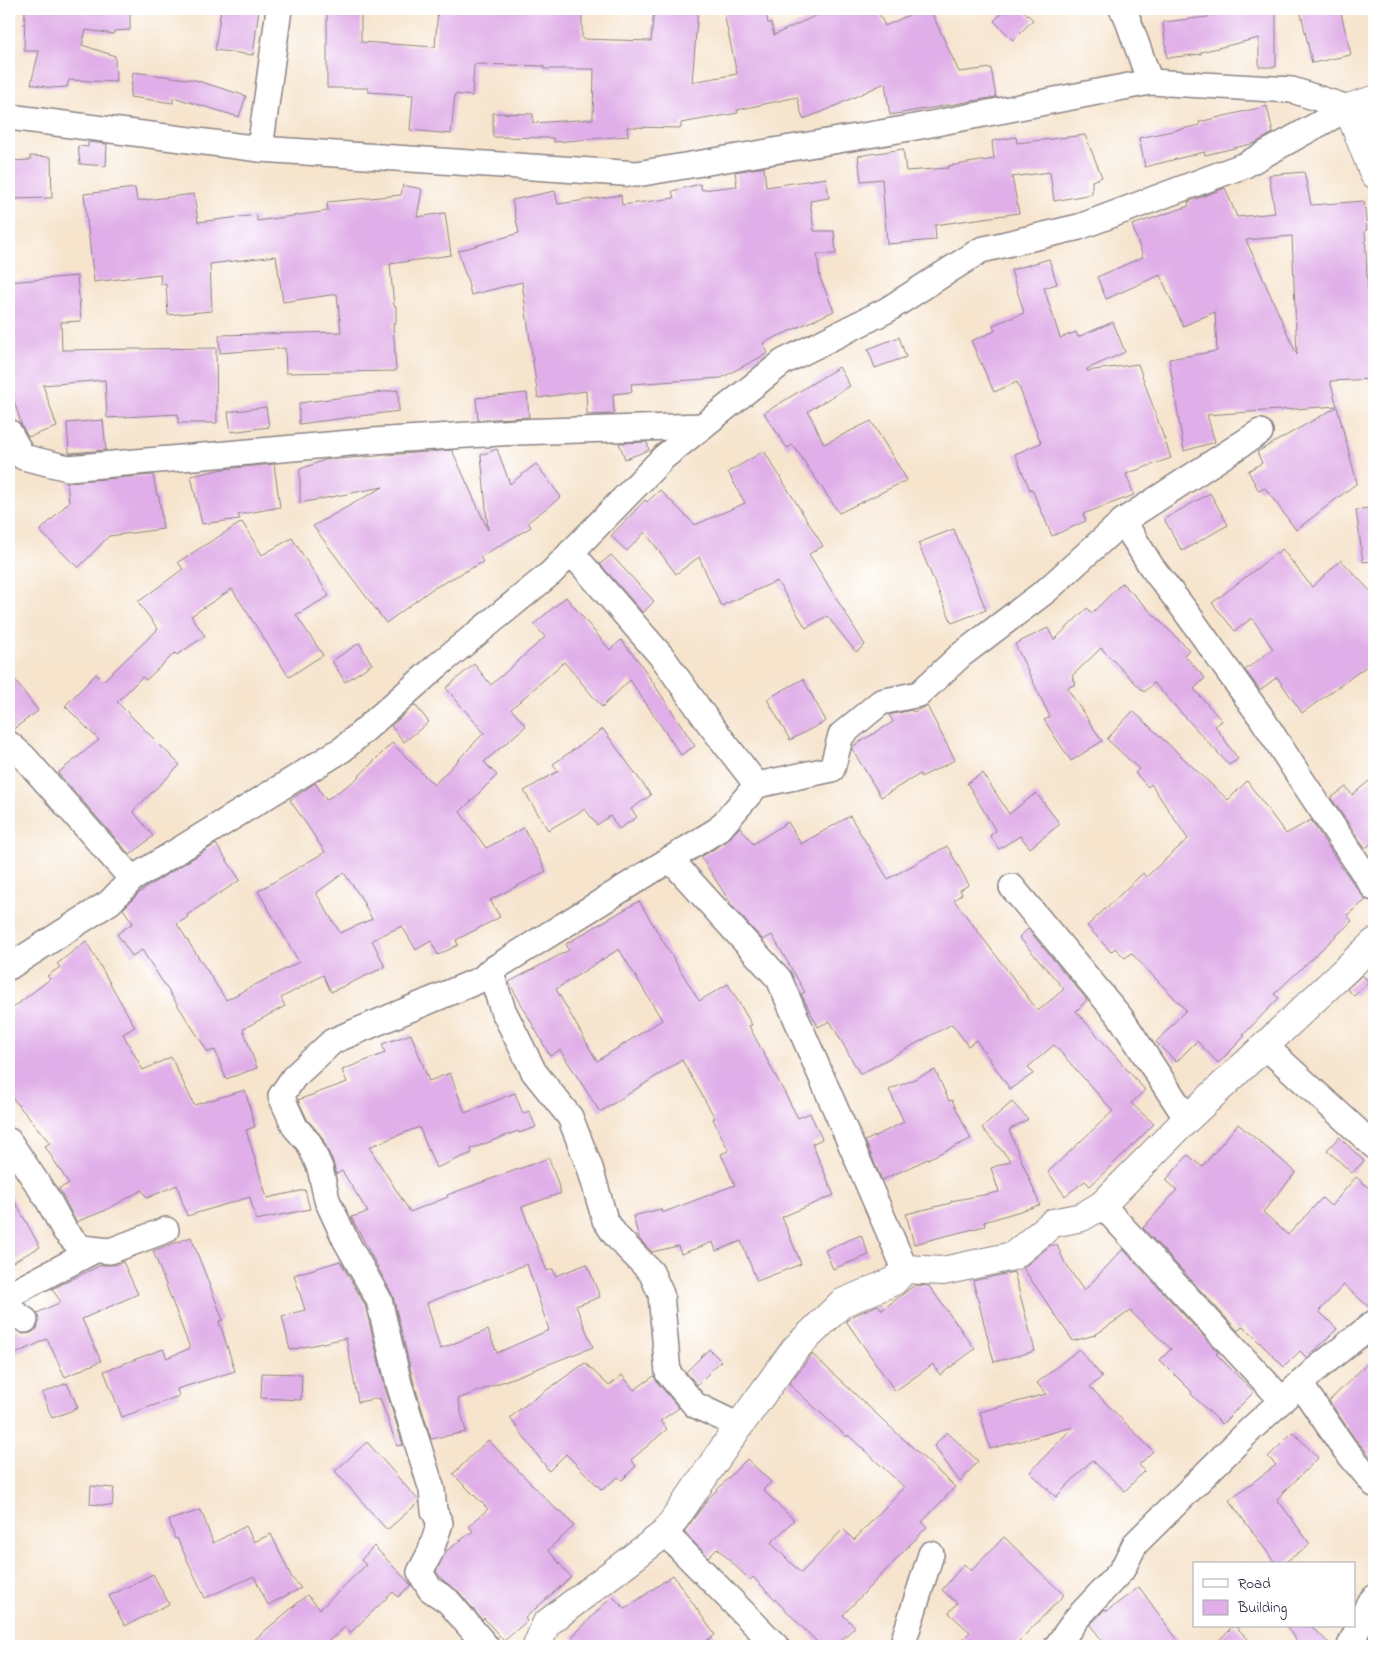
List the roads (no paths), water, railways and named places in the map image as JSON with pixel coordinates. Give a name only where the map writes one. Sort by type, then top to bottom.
[{"type":"street","points":[[260,149],[279,9]]},
{"type":"street","points":[[1122,9],[1125,12],[1150,82]]},
{"type":"street","points":[[9,117],[260,149],[637,174],[910,128],[1150,82],[1292,90],[1348,108]]},
{"type":"street","points":[[9,967],[110,902],[132,879],[343,749],[437,666],[551,573],[664,457],[784,362],[887,310],[981,250],[1079,227],[1245,166],[1348,108],[1374,100]]},
{"type":"street","points":[[1348,108],[1374,174]]},
{"type":"street","points":[[9,432],[23,457],[68,468],[373,441],[517,432],[702,426]]},
{"type":"street","points":[[486,1646],[448,1601],[430,1588],[420,1572],[430,1553],[440,1523],[434,1511],[432,1490],[399,1384],[379,1300],[346,1241],[331,1208],[320,1168],[309,1143],[295,1127],[281,1096],[294,1077],[333,1041],[482,979],[490,971],[719,829],[757,784],[832,769],[841,736],[881,702],[919,694],[961,655],[1047,590],[1123,521],[1260,432]]},
{"type":"street","points":[[1123,521],[1151,566],[1261,717],[1374,888]]},
{"type":"street","points":[[571,552],[663,658],[708,723],[757,784]]},
{"type":"street","points":[[9,744],[24,757],[132,879]]},
{"type":"street","points":[[670,859],[779,979],[905,1269]]},
{"type":"street","points":[[1012,887],[1121,1018],[1187,1119]]},
{"type":"street","points":[[905,1269],[943,1271],[1013,1256],[1053,1223],[1082,1217],[1102,1205],[1187,1119],[1374,943]]},
{"type":"street","points":[[490,971],[503,1010],[534,1072],[570,1117],[590,1168],[605,1220],[616,1236],[651,1272],[660,1294],[668,1373],[695,1405],[739,1426]]},
{"type":"street","points":[[1265,1046],[1374,1146]]},
{"type":"street","points":[[9,1140],[47,1198],[65,1231],[81,1248],[110,1251],[166,1230]]},
{"type":"street","points":[[1102,1205],[1291,1392],[1344,1448],[1374,1484]]},
{"type":"street","points":[[9,1295],[95,1250]]},
{"type":"street","points":[[537,1646],[546,1624],[665,1533],[795,1349],[842,1304],[894,1281],[905,1269]]},
{"type":"street","points":[[1057,1646],[1077,1618],[1122,1570],[1135,1544],[1250,1428],[1374,1323]]},
{"type":"street","points":[[665,1533],[776,1646]]},
{"type":"street","points":[[902,1646],[930,1554]]},
{"type":"street","points":[[1350,1646],[1368,1605],[1374,1598]]}]
